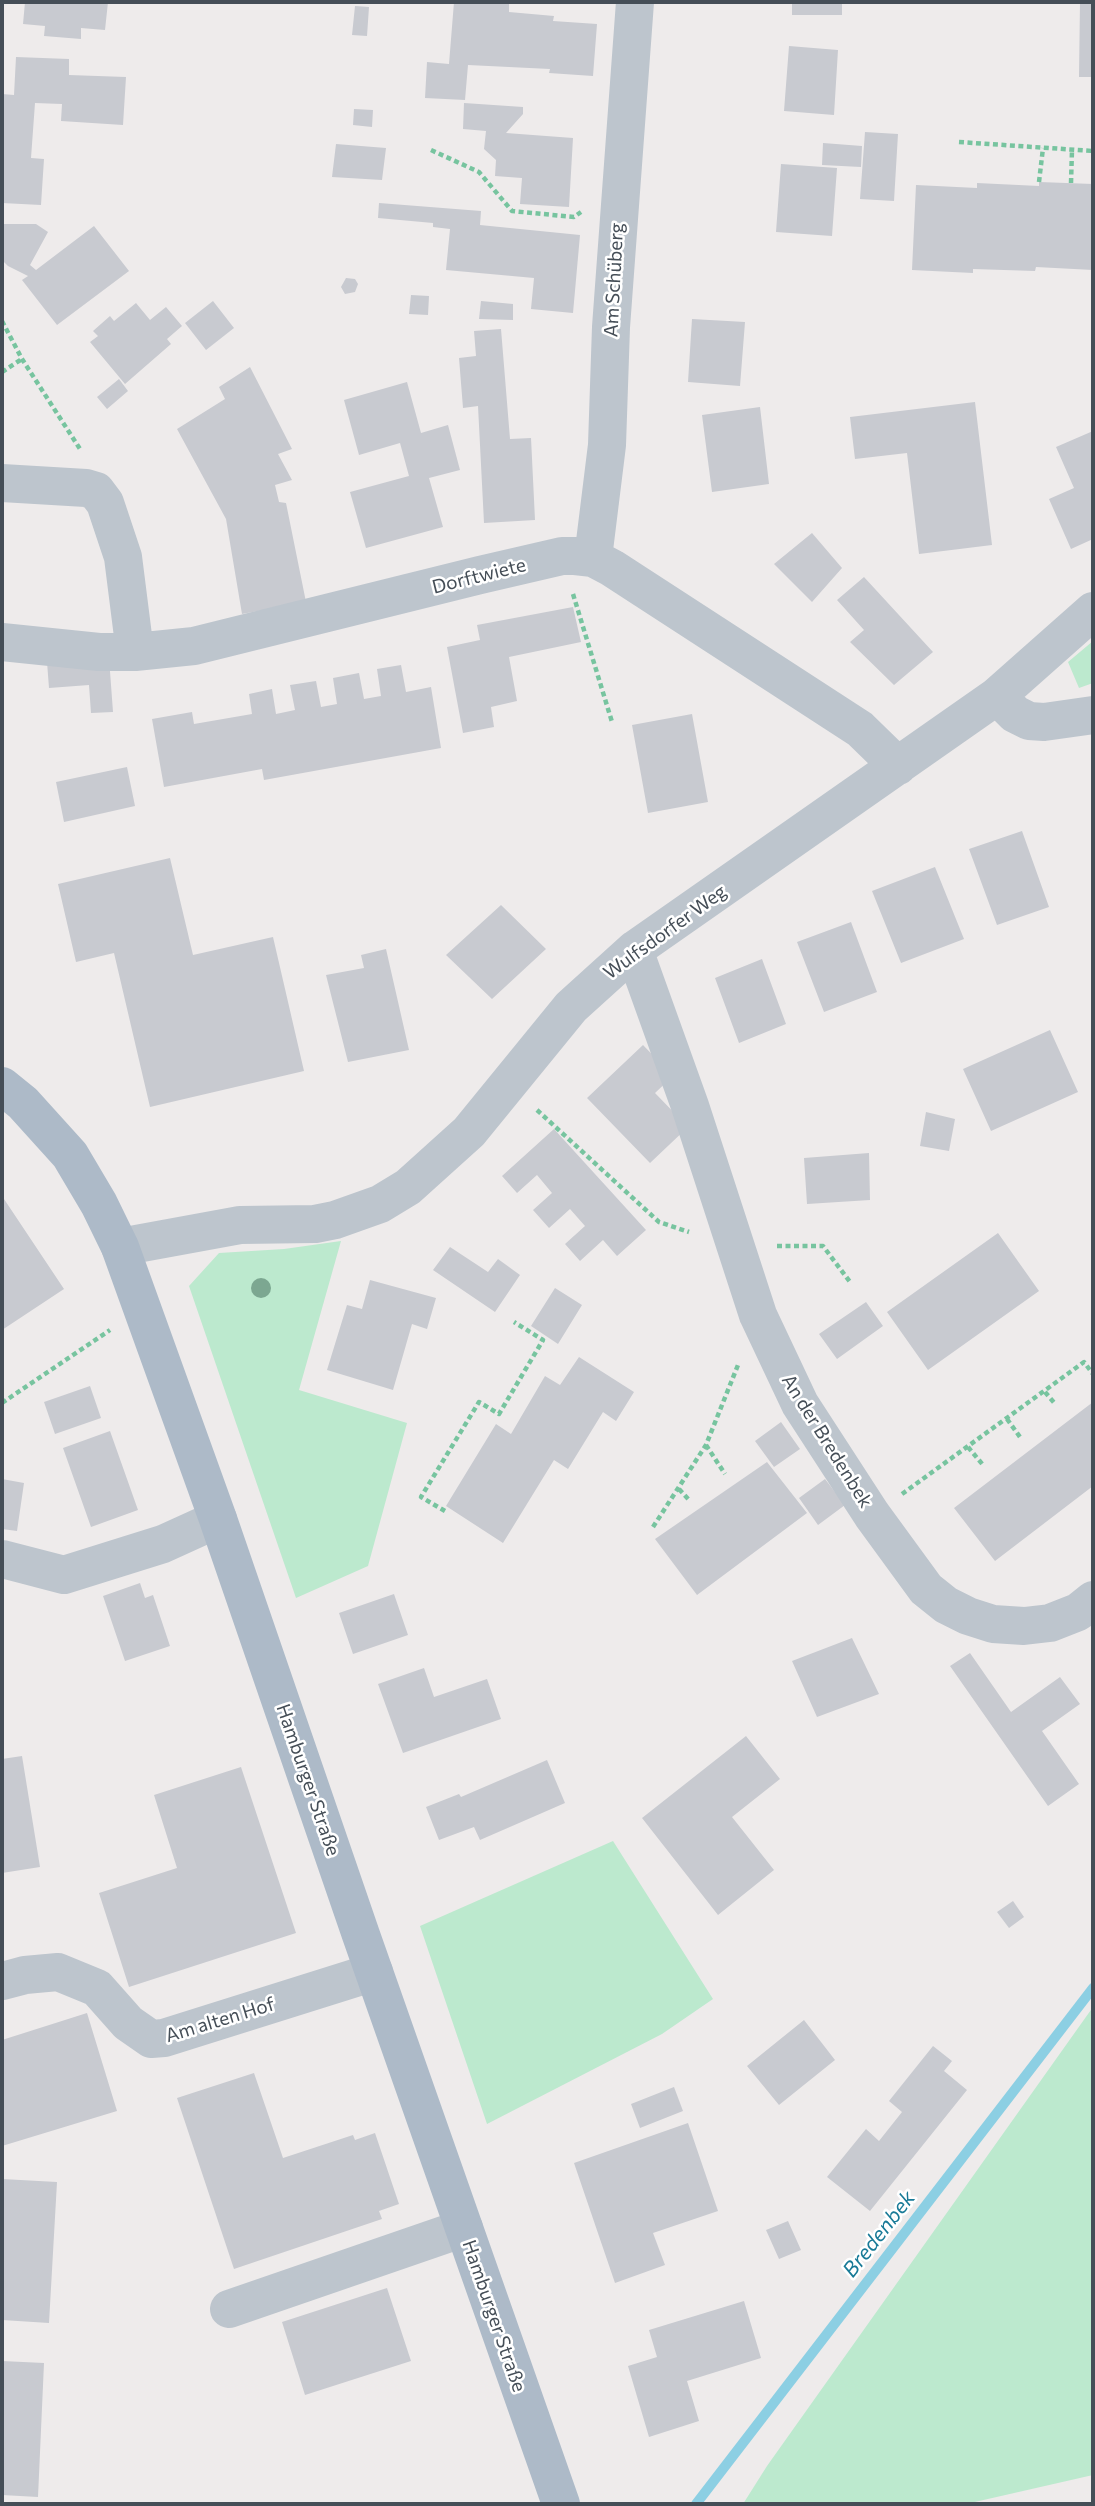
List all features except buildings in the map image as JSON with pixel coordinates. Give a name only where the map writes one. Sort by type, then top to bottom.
[{"type":"main road","name":"Hamburger Straße","points":[[2,1086],[32,1112],[70,1155],[120,1247],[218,1519],[561,2504]]},
{"type":"street","name":"Am Schüberg","points":[[577,557],[607,445],[611,327],[635,2]]},
{"type":"street","points":[[2,483],[86,488],[96,491],[105,503],[123,557],[135,652]]},
{"type":"street","name":"Dorftwiete","points":[[2,642],[99,652],[135,652],[194,646],[577,557]]},
{"type":"street","points":[[577,557],[612,568],[860,729],[898,766]]},
{"type":"street","name":"Wulfsdorfer Weg","points":[[120,1247],[240,1225],[315,1224],[380,1204],[408,1187],[469,1132],[571,1007],[634,950],[997,696],[1093,611]]},
{"type":"street","points":[[997,696],[1015,714],[1029,721],[1044,722],[1093,715]]},
{"type":"street","name":"An der Bredenbek","points":[[634,950],[690,1106],[758,1315],[800,1404],[872,1515],[926,1589],[946,1605],[968,1616],[993,1624],[1024,1626],[1050,1623],[1077,1612],[1093,1600]]},
{"type":"street","points":[[2,1559],[64,1575],[163,1544],[218,1519]]},
{"type":"street","name":"Am alten Hof","points":[[2,1980],[58,1972],[97,1988],[128,2023],[151,2039],[164,2038],[374,1972]]},
{"type":"street","points":[[229,2309],[464,2228]]},
{"type":"path","points":[[960,142],[1093,151]]},
{"type":"path","points":[[1039,182],[1043,148]]},
{"type":"path","points":[[431,150],[479,172],[512,211],[573,217],[620,187]]},
{"type":"path","points":[[1071,184],[1072,150]]},
{"type":"path","points":[[2,321],[22,359],[93,468],[96,491]]},
{"type":"path","points":[[2,372],[22,359]]},
{"type":"path","points":[[577,557],[612,722]]},
{"type":"path","points":[[508,1083],[659,1222],[736,1246],[822,1246],[850,1282]]},
{"type":"path","points":[[2,1403],[64,1359],[144,1309]]},
{"type":"path","points":[[653,1527],[706,1445],[758,1315]]},
{"type":"path","points":[[445,1511],[421,1497],[479,1402],[499,1414],[543,1340],[514,1322]]},
{"type":"path","points":[[872,1515],[1084,1362],[1093,1374]]},
{"type":"path","points":[[1045,1392],[1056,1405]]},
{"type":"path","points":[[1007,1419],[1020,1437]]},
{"type":"path","points":[[706,1445],[725,1475]]},
{"type":"path","points":[[968,1447],[983,1465]]},
{"type":"path","points":[[679,1489],[690,1501]]},
{"type":"green space","points":[[1093,641],[1093,683],[1079,688],[1068,662]]},
{"type":"green space","points":[[341,1241],[299,1390],[407,1423],[368,1566],[296,1598],[189,1286],[219,1253],[284,1249]]},
{"type":"green space","points":[[613,1841],[713,1999],[662,2034],[487,2124],[420,1926]]},
{"type":"green space","points":[[1093,2007],[1093,2475],[966,2504],[743,2504],[767,2466]]},
{"type":"waterway","name":"Bredenbek","points":[[696,2504],[1093,1988]]}]
